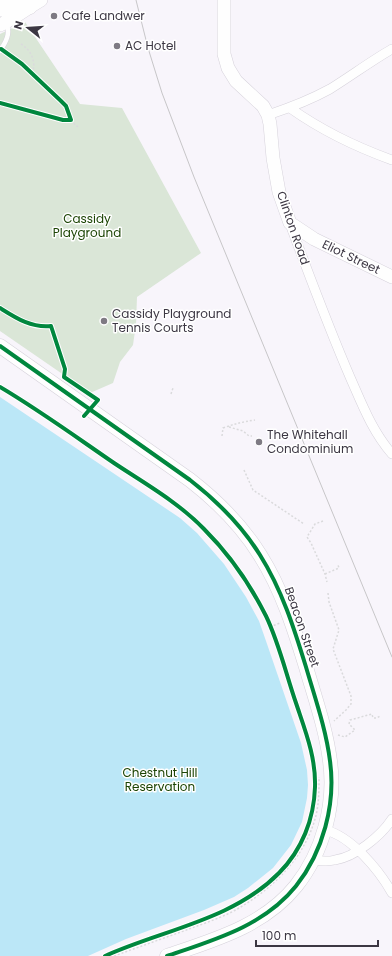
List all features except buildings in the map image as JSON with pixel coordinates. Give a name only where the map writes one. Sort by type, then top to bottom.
[{"type":"main road","points":[[6,0],[12,3],[36,3]]},
{"type":"main road","name":"Beacon Street","points":[[0,346],[190,480],[225,511],[252,543],[274,578],[292,619],[323,722],[330,757],[325,776],[330,801],[324,830],[313,860],[295,887],[278,904],[261,917],[231,933],[167,956]]},
{"type":"street","name":"Clinton Road","points":[[224,0],[224,54],[228,68],[236,81],[263,106],[268,115],[278,185],[290,222],[341,356],[369,421],[379,439],[392,454]]},
{"type":"street","points":[[0,10],[36,3]]},
{"type":"street","points":[[3,24],[17,17],[36,3]]},
{"type":"street","points":[[268,115],[290,108],[329,89],[370,61],[392,49]]},
{"type":"street","points":[[290,108],[308,121],[343,140],[392,160]]},
{"type":"street","name":"Eliot Street","points":[[290,222],[314,239],[392,277]]},
{"type":"street","points":[[313,860],[334,861],[341,859],[377,837],[392,819]]},
{"type":"street","points":[[324,830],[343,838],[358,850],[382,877],[392,892]]},
{"type":"lane","points":[[0,51],[8,36],[8,29],[3,24]]},
{"type":"path","points":[[21,44],[28,48],[31,53],[34,63],[33,76]]},
{"type":"path","points":[[27,69],[33,76]]},
{"type":"path","points":[[69,114],[69,120],[76,126],[80,127]]},
{"type":"path","points":[[171,394],[173,388]]},
{"type":"path","points":[[222,436],[223,428],[229,427],[236,423],[255,420]]},
{"type":"path","points":[[229,427],[243,431],[249,436],[252,436]]},
{"type":"path","points":[[244,470],[253,490],[304,524]]},
{"type":"path","points":[[322,521],[315,524],[307,537],[325,574],[327,582]]},
{"type":"path","points":[[325,574],[339,568],[338,565]]},
{"type":"path","points":[[328,593],[329,602],[339,630],[334,649],[351,696],[351,704],[343,714],[334,721]]},
{"type":"path","points":[[272,633],[269,625],[281,622]]},
{"type":"path","points":[[338,735],[345,737],[355,730],[349,724],[350,720],[372,714],[373,718],[380,716]]},
{"type":"path","points":[[109,954],[221,912],[267,884],[289,862],[304,837],[312,812],[315,777],[325,776],[319,791],[315,819],[307,839],[289,868],[280,877],[239,908],[205,923],[114,956]]},
{"type":"green space","name":"Cassidy Playground","points":[[25,22],[80,104],[122,108],[201,253],[137,297],[136,324],[133,345],[120,362],[113,383],[90,393],[0,331],[0,34]]},
{"type":"water","name":"Chestnut Hill Reservation","points":[[0,397],[180,518],[197,533],[224,564],[246,597],[259,621],[301,743],[307,770],[307,798],[302,822],[291,845],[273,868],[234,897],[204,910],[126,939],[88,956],[0,956]]},
{"type":"tram line","points":[[136,0],[148,48],[162,93],[194,177],[392,657]]},
{"type":"cycle path","points":[[0,103],[63,120],[71,120],[66,106],[22,64],[1,49]]},
{"type":"cycle path","points":[[0,308],[18,319],[30,324],[51,326],[65,369],[64,377],[98,400],[84,416]]},
{"type":"cycle path","points":[[0,346],[190,480],[210,496],[237,524],[253,544],[275,582],[297,638],[320,714],[330,761],[331,794],[329,810],[320,843],[314,858],[305,873],[296,886],[283,900],[254,922],[220,937],[167,956]]},
{"type":"cycle path","points":[[0,387],[43,414],[183,510],[194,519],[222,549],[246,581],[271,626],[312,754],[315,787],[309,822],[300,844],[287,864],[279,873],[261,889],[219,913],[105,956]]},
{"type":"place","name":"Cafe Landwer","points":[[54,16]]},
{"type":"place","name":"AC Hotel","points":[[117,46]]},
{"type":"place","name":"Cassidy Playground Tennis Courts","points":[[104,321]]},
{"type":"place","name":"The Whitehall Condominium","points":[[259,442]]}]
